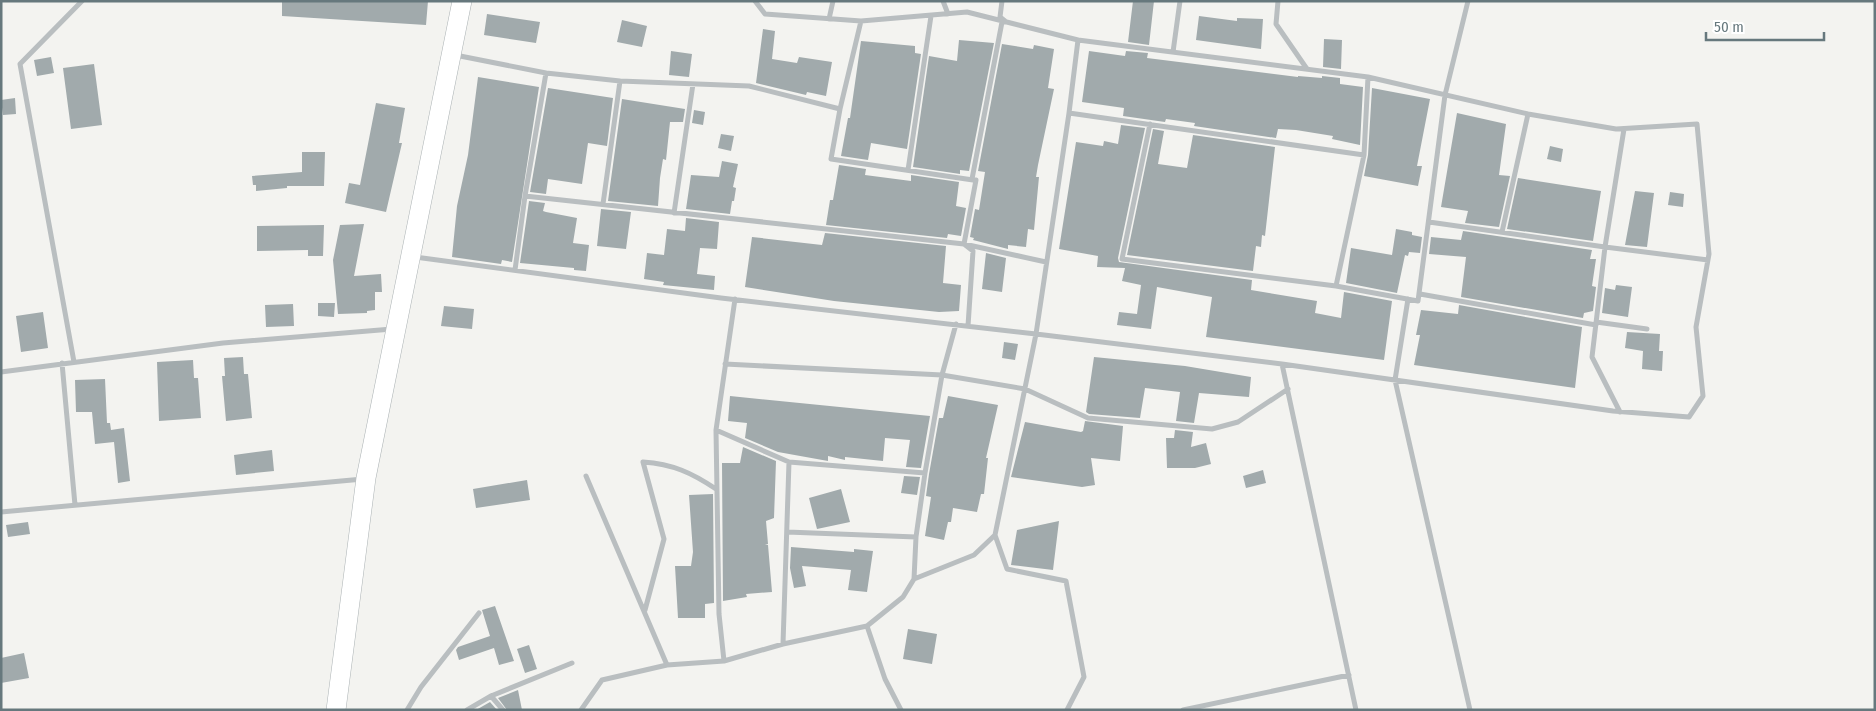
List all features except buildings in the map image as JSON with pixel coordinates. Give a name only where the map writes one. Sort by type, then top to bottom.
[{"type":"main road","points":[[336,710],[366,478],[462,1]]},
{"type":"street","points":[[74,362],[20,64],[82,1]]},
{"type":"street","points":[[410,257],[735,299],[1282,364],[1620,412],[1690,417],[1703,396],[1696,327],[1708,260],[1697,124],[1624,129],[1528,114],[1368,77],[1078,40],[967,12],[861,21],[765,14],[755,1]]},
{"type":"street","points":[[829,19],[833,1]]},
{"type":"street","points":[[942,1],[948,14]]},
{"type":"street","points":[[1002,1],[1000,17],[1007,22]]},
{"type":"street","points":[[1173,52],[1180,1]]},
{"type":"street","points":[[1278,1],[1276,24],[1307,69]]},
{"type":"street","points":[[1150,124],[1122,259],[1336,286],[1418,301],[1445,95],[1468,1]]},
{"type":"street","points":[[908,170],[931,16]]},
{"type":"street","points":[[861,21],[840,109],[831,159],[976,180]]},
{"type":"street","points":[[976,180],[972,180],[1002,22],[1007,22]]},
{"type":"street","points":[[1066,710],[1084,678],[1066,581],[1007,569],[995,535],[1036,334],[1078,40]]},
{"type":"street","points":[[452,55],[546,73],[620,81],[749,86],[840,109]]},
{"type":"street","points":[[515,270],[525,196],[546,73]]},
{"type":"street","points":[[1336,286],[1364,155],[1368,77]]},
{"type":"street","points":[[603,204],[620,81]]},
{"type":"street","points":[[674,213],[693,84]]},
{"type":"street","points":[[1069,113],[1364,155]]},
{"type":"street","points":[[1502,232],[1528,114]]},
{"type":"street","points":[[1620,412],[1592,357],[1605,247],[1624,129]]},
{"type":"street","points":[[964,244],[976,180]]},
{"type":"street","points":[[525,196],[964,244],[1046,262]]},
{"type":"street","points":[[1429,222],[1708,260]]},
{"type":"street","points":[[964,244],[973,251],[968,326]]},
{"type":"street","points":[[1420,294],[1596,325],[1596,322],[1647,329]]},
{"type":"street","points":[[724,661],[719,614],[716,430],[735,299]]},
{"type":"street","points":[[1408,299],[1395,380],[1470,710]]},
{"type":"street","points":[[581,710],[602,680],[668,665],[724,661],[783,644],[867,626],[903,597],[914,578],[916,537],[925,473],[942,375],[956,324]]},
{"type":"street","points":[[1,372],[223,344],[396,329]]},
{"type":"street","points":[[62,363],[75,505]]},
{"type":"street","points":[[725,364],[942,375],[1025,389],[1088,418],[1212,429],[1238,422],[1288,389]]},
{"type":"street","points":[[1282,364],[1356,710]]},
{"type":"street","points":[[716,430],[789,462],[925,473]]},
{"type":"street","points":[[645,610],[664,539],[643,462],[666,464],[698,477],[716,489]]},
{"type":"street","points":[[783,644],[789,462]]},
{"type":"street","points":[[586,476],[668,665]]},
{"type":"street","points":[[1,512],[366,478]]},
{"type":"street","points":[[787,532],[916,537]]},
{"type":"street","points":[[914,578],[974,556],[995,535]]},
{"type":"street","points":[[407,710],[420,687],[479,613]]},
{"type":"street","points":[[867,626],[885,679],[901,710]]},
{"type":"street","points":[[468,710],[491,696],[572,663]]},
{"type":"street","points":[[1183,710],[1349,675]]},
{"type":"street","points":[[491,696],[503,710]]}]
